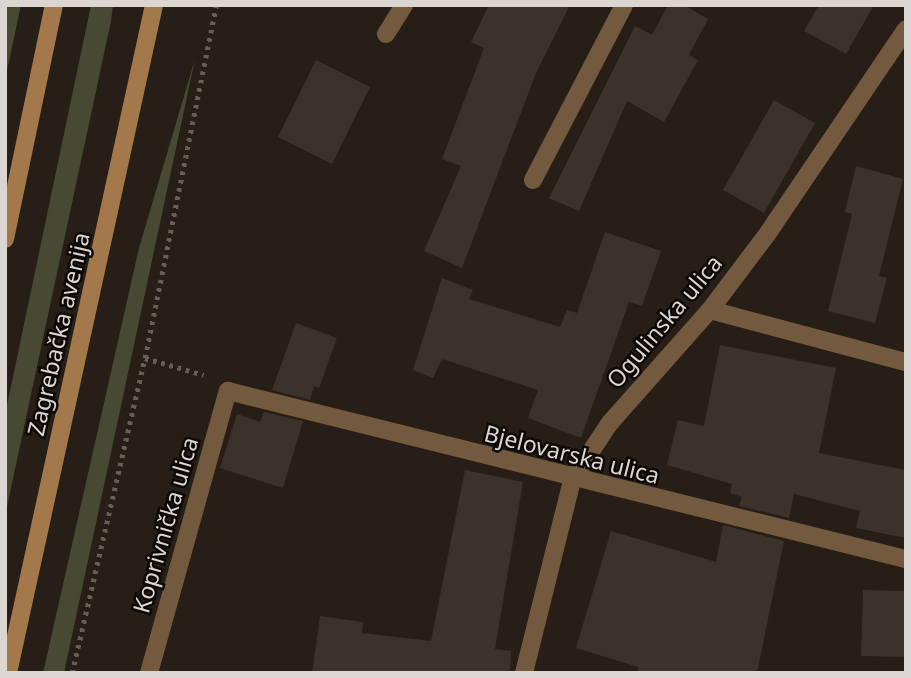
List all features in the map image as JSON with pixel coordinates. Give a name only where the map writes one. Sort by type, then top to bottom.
[{"type":"main road","points":[[5,239],[54,5]]},
{"type":"main road","name":"Zagrebačka avenija","points":[[8,673],[154,5]]},
{"type":"street","points":[[386,34],[404,5]]},
{"type":"street","points":[[533,180],[624,5]]},
{"type":"street","name":"Ogulinska ulica","points":[[524,673],[572,480],[609,424],[710,310],[906,29]]},
{"type":"street","points":[[710,310],[906,362]]},
{"type":"street","name":"Bjelovarska ulica","points":[[228,391],[572,480],[906,559]]},
{"type":"street","name":"Koprivnička ulica","points":[[149,673],[228,391]]},
{"type":"path","points":[[72,673],[145,358],[216,5]]},
{"type":"path","points":[[145,358],[194,368],[228,391]]},
{"type":"green space","points":[[5,5],[21,5],[5,80]]},
{"type":"green space","points":[[91,5],[113,5],[111,21],[5,516],[5,415]]},
{"type":"green space","points":[[195,59],[64,673],[43,673],[139,248]]},
{"type":"building","points":[[489,5],[570,5],[536,73],[462,268],[424,251],[461,166],[442,159],[484,48],[471,42]]},
{"type":"building","points":[[668,5],[684,5],[708,19],[689,55],[698,60],[664,122],[627,101],[579,211],[549,198],[635,26],[652,35]]},
{"type":"building","points":[[819,5],[874,5],[846,54],[804,31]]},
{"type":"building","points":[[316,60],[370,87],[332,164],[278,137]]},
{"type":"building","points":[[774,100],[815,123],[764,213],[723,190]]},
{"type":"building","points":[[856,166],[903,179],[879,276],[887,278],[875,323],[828,311],[852,214],[845,212]]},
{"type":"building","points":[[605,232],[661,251],[642,306],[629,302],[581,438],[528,418],[538,390],[442,359],[433,378],[413,370],[442,278],[473,290],[469,299],[560,327],[567,310],[577,313]]},
{"type":"building","points":[[296,323],[337,338],[319,388],[314,386],[310,400],[272,390]]},
{"type":"building","points":[[720,345],[836,368],[819,453],[906,470],[906,538],[856,528],[860,511],[794,494],[789,518],[739,506],[742,497],[730,493],[732,484],[667,465],[678,420],[704,426]]},
{"type":"building","points":[[264,412],[303,421],[283,488],[220,468],[237,414],[260,422]]},
{"type":"building","points":[[465,470],[523,482],[495,649],[511,651],[510,673],[312,673],[320,616],[363,622],[362,633],[431,641]]},
{"type":"building","points":[[723,525],[784,541],[757,673],[637,673],[638,667],[576,648],[611,531],[716,562]]},
{"type":"building","points":[[863,590],[906,591],[906,657],[861,656]]}]
